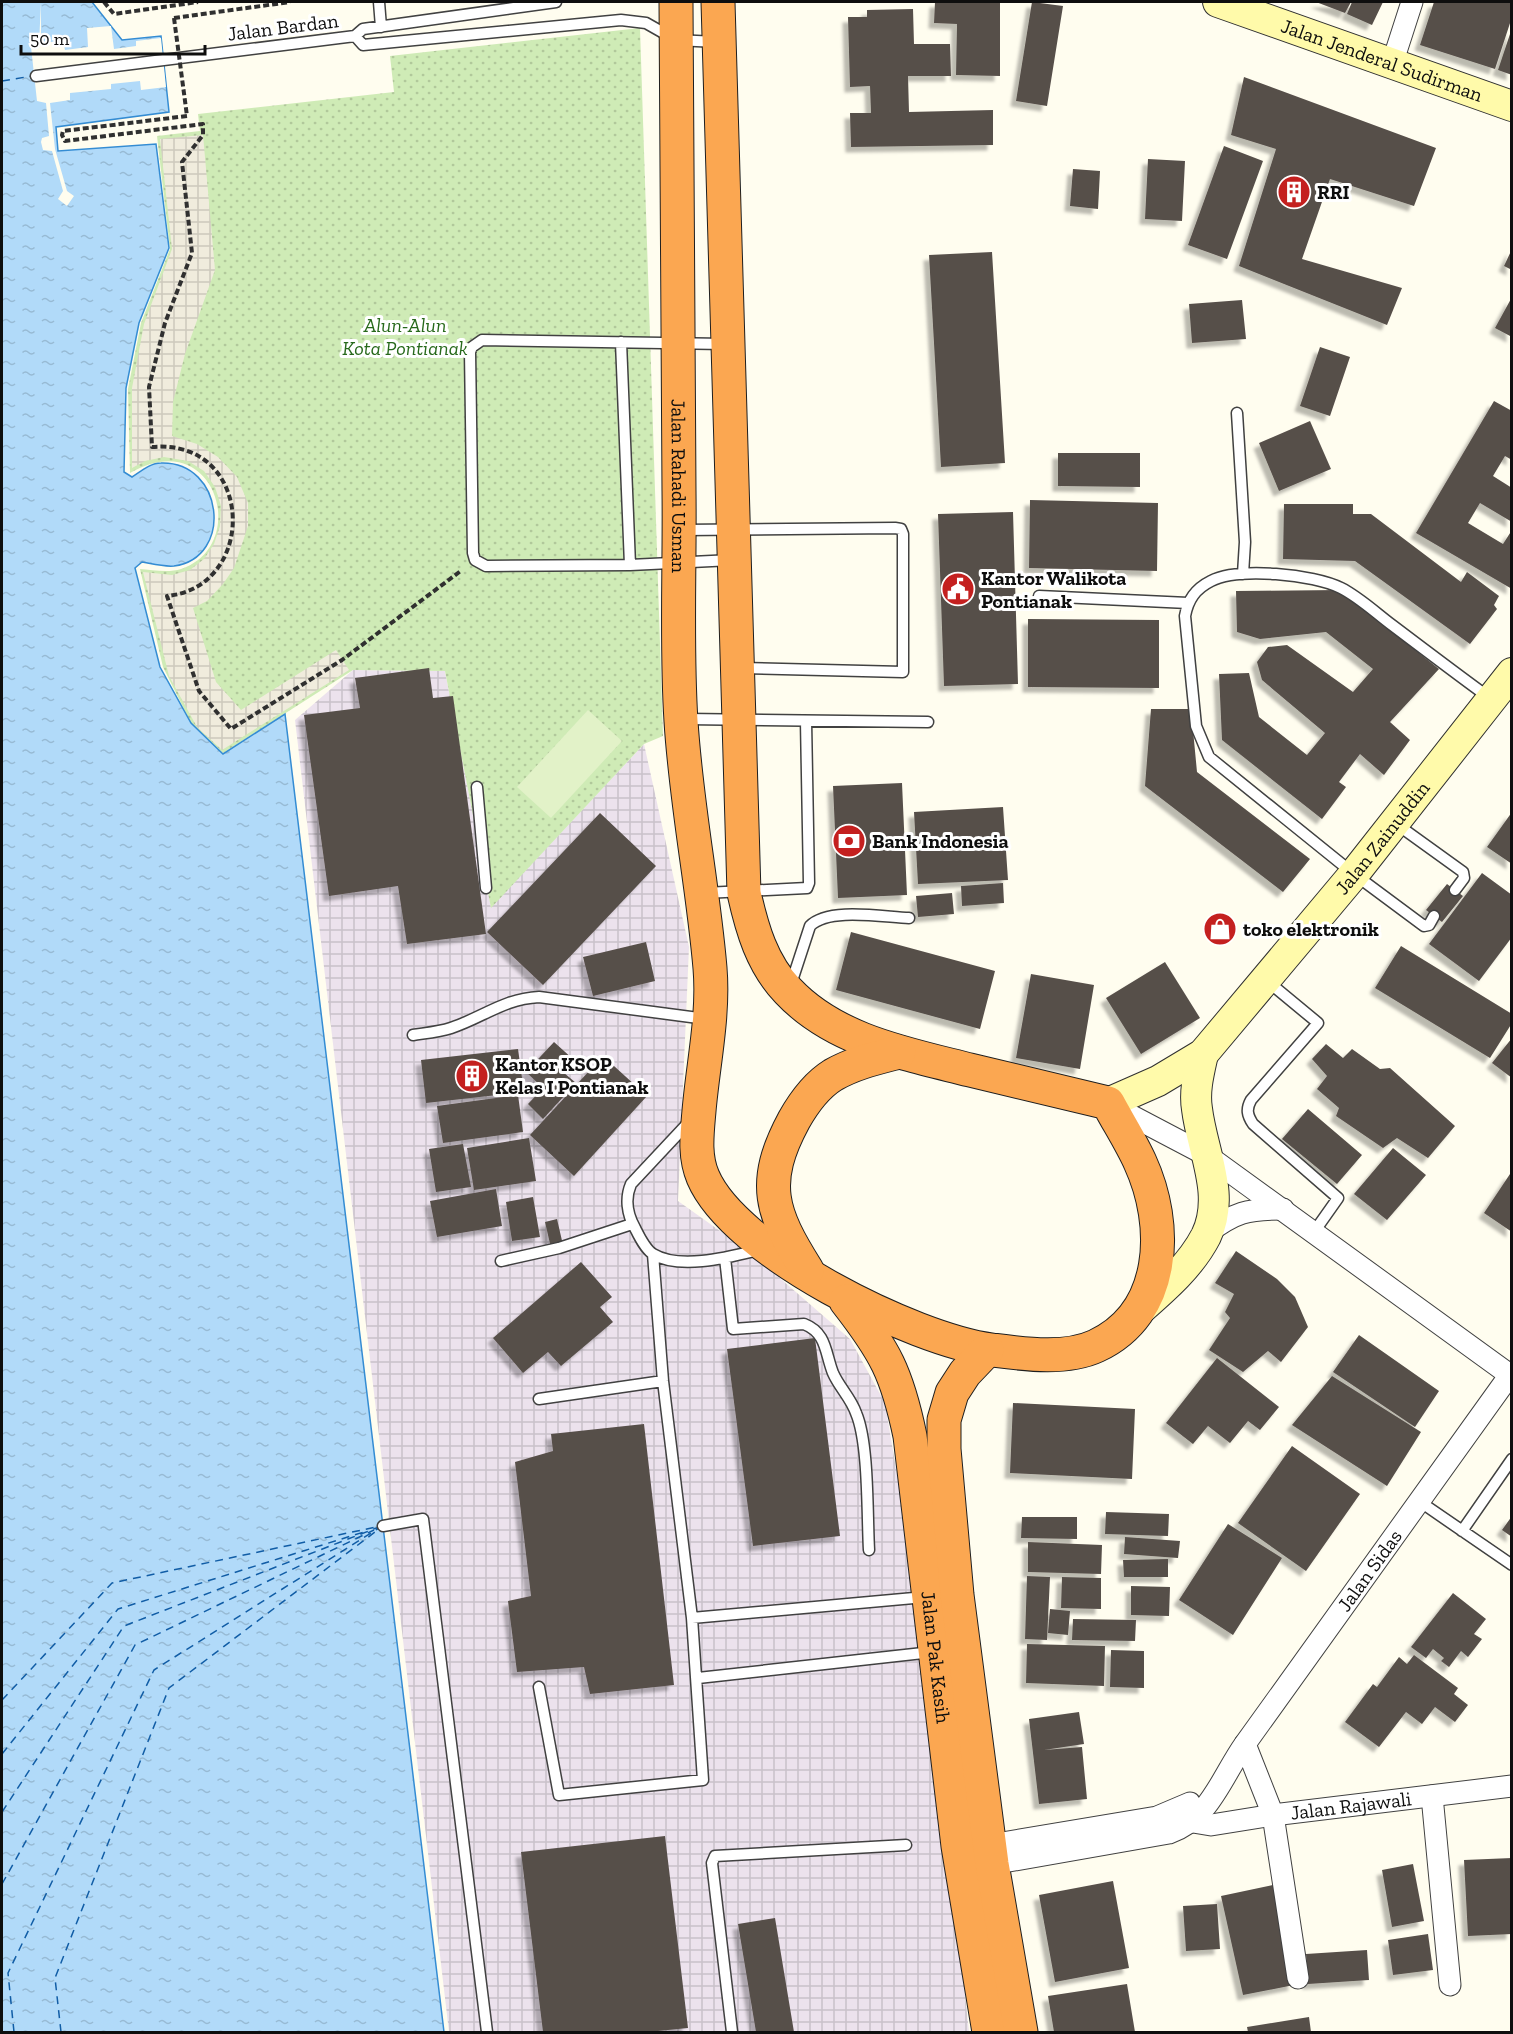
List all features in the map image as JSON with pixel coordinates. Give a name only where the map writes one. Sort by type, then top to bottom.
[{"type":"highway","name":"Jalan Rahadi Usman","points":[[676,2],[681,719],[710,971],[710,1019],[696,1149],[701,1174],[712,1194],[768,1248],[842,1295],[901,1325],[987,1350],[1038,1354],[1096,1346],[1123,1328],[1142,1308]]},
{"type":"highway","points":[[718,2],[744,893],[758,945],[771,968],[789,992],[820,1017],[849,1034],[899,1052],[1108,1103],[1142,1164],[1155,1208],[1158,1242],[1155,1272],[1142,1308]]},
{"type":"highway","points":[[809,1274],[790,1244],[778,1216],[774,1166],[783,1140],[815,1091],[831,1076],[856,1064],[899,1052]]},
{"type":"highway","name":"Jalan Pak Kasih","points":[[842,1295],[886,1356],[897,1380],[911,1445],[958,1846],[989,2032]]},
{"type":"highway","name":"Jalan Pak Kasih","points":[[987,1350],[965,1372],[952,1393],[944,1420],[944,1449],[956,1585],[991,1855],[1021,2032]]},
{"type":"street","name":"Jalan Jenderal Sudirman","points":[[1218,2],[1512,106]]},
{"type":"street","points":[[1392,63],[1412,2]]},
{"type":"street","name":"Jalan Zainuddin","points":[[1108,1103],[1158,1081],[1203,1054],[1354,874],[1512,673]]},
{"type":"street","points":[[1142,1308],[1183,1268],[1206,1234],[1214,1209],[1214,1192],[1208,1156],[1196,1106],[1203,1054]]},
{"type":"street","points":[[1108,1103],[1208,1156],[1511,1374]]},
{"type":"street","points":[[1206,1234],[1229,1216],[1244,1210],[1283,1209]]},
{"type":"street","name":"Jalan Sidas","points":[[1186,1816],[1228,1768],[1511,1374]]},
{"type":"street","points":[[1245,1744],[1273,1815],[1298,1978]]},
{"type":"street","name":"Jalan Rajawali","points":[[991,1855],[1135,1821],[1186,1816],[1212,1825],[1273,1815],[1512,1786]]},
{"type":"street","points":[[1432,1796],[1450,1985]]},
{"type":"lane","points":[[379,2],[381,27]]},
{"type":"lane","name":"Jalan Bardan","points":[[36,76],[355,36],[363,29],[556,2]]},
{"type":"lane","name":"Jalan Bardan","points":[[355,36],[363,45],[621,20],[646,23],[676,40],[720,42]]},
{"type":"lane","points":[[728,344],[482,340],[472,347],[470,352],[475,560],[486,566],[630,565],[735,560]]},
{"type":"lane","points":[[621,342],[630,565]]},
{"type":"lane","points":[[1237,413],[1245,542],[1243,574]]},
{"type":"lane","points":[[680,530],[901,529],[903,534],[903,672],[738,668]]},
{"type":"lane","points":[[1434,916],[1428,925],[1424,926],[1354,874],[1209,757],[1196,726],[1185,616],[1188,603],[1196,590],[1212,580],[1243,574],[1317,580],[1341,588],[1491,699]]},
{"type":"lane","points":[[1039,596],[1188,603]]},
{"type":"lane","points":[[681,719],[928,722]]},
{"type":"lane","points":[[700,894],[807,888],[809,883],[806,721]]},
{"type":"lane","points":[[477,787],[486,888]]},
{"type":"lane","points":[[1394,823],[1463,872],[1464,878],[1455,890]]},
{"type":"lane","points":[[789,992],[810,926],[816,919],[831,915],[909,918]]},
{"type":"lane","points":[[1266,979],[1318,1023],[1251,1100],[1247,1108],[1253,1124],[1338,1198],[1314,1232]]},
{"type":"lane","points":[[413,1035],[452,1028],[503,1003],[521,998],[540,997],[710,1019]]},
{"type":"lane","points":[[539,1687],[559,1796],[703,1780],[698,1678],[663,1381],[653,1254],[632,1224],[627,1203],[627,1194],[631,1184],[699,1111]]},
{"type":"lane","points":[[501,1261],[559,1248],[632,1224]]},
{"type":"lane","points":[[653,1254],[687,1262],[725,1258],[768,1248]]},
{"type":"lane","points":[[725,1258],[733,1329],[804,1324],[813,1328],[825,1344],[834,1374],[850,1400],[861,1428],[869,1550]]},
{"type":"lane","points":[[539,1399],[663,1381]]},
{"type":"lane","points":[[1462,1531],[1512,1459]]},
{"type":"lane","points":[[1419,1501],[1512,1565]]},
{"type":"lane","points":[[383,1526],[423,1519],[487,2032]]},
{"type":"lane","points":[[692,1618],[928,1597]]},
{"type":"lane","points":[[698,1678],[935,1652]]},
{"type":"lane","points":[[732,2032],[711,1863],[715,1856],[906,1845]]},
{"type":"path","points":[[104,2],[114,14],[198,2]]},
{"type":"path","points":[[290,2],[174,18],[187,116],[63,131],[62,135],[64,141],[203,124],[203,135],[182,162],[192,253],[165,324],[149,387],[152,447],[168,445],[192,453],[209,464],[226,483],[234,505],[230,542],[214,574],[185,594],[167,596],[198,691],[231,729],[342,660],[475,560]]},
{"type":"shaded area","points":[[203,135],[215,270],[185,354],[173,402],[172,436],[197,444],[218,457],[237,477],[248,503],[248,526],[234,568],[207,601],[193,608],[216,682],[241,710],[336,650],[349,670],[222,750],[197,727],[169,676],[143,572],[172,575],[190,570],[204,559],[214,544],[220,526],[221,506],[215,487],[204,471],[188,461],[164,457],[145,461],[132,468],[132,388],[144,324],[172,249],[160,139]]},
{"type":"shaded area","points":[[353,670],[445,671],[491,907],[644,744],[689,947],[678,1201],[751,1253],[850,1339],[885,1403],[932,1683],[969,2032],[449,2032],[295,720]]},
{"type":"green space","name":"Alun-Alun Kota Pontianak","points":[[640,28],[663,736],[644,744],[491,908],[445,671],[353,670],[223,753],[191,723],[163,667],[140,569],[160,571],[181,569],[202,556],[215,537],[218,515],[214,494],[202,475],[184,464],[160,462],[130,473],[128,389],[141,323],[170,249],[157,136],[200,131],[198,114],[394,92],[390,56]]},
{"type":"green space","points":[[588,710],[622,741],[551,818],[517,787]]},
{"type":"water","points":[[2,2],[92,2],[122,40],[161,36],[169,112],[56,127],[58,151],[156,144],[169,248],[139,323],[126,388],[124,472],[132,477],[157,463],[182,467],[198,477],[209,493],[214,511],[213,529],[206,546],[193,559],[174,566],[142,562],[135,568],[160,667],[191,723],[223,754],[285,714],[444,2032],[2,2032]]},
{"type":"pier","points":[[41,2],[41,43],[63,41],[65,50],[88,47],[87,28],[111,26],[114,49],[136,46],[136,41],[161,38],[166,87],[141,90],[140,81],[111,84],[111,89],[70,93],[70,100],[50,103],[55,149],[67,191],[74,196],[67,206],[58,199],[63,191],[52,151],[43,150],[41,142],[42,138],[49,136],[46,103],[37,101],[31,47],[39,44]]},
{"type":"building","points":[[935,2],[1000,2],[1000,76],[956,75],[957,24],[934,23]]},
{"type":"building","points":[[1032,2],[1063,6],[1047,106],[1016,101]]},
{"type":"building","points":[[1316,2],[1351,2],[1345,13]]},
{"type":"building","points":[[1352,2],[1383,2],[1372,25],[1347,14]]},
{"type":"building","points":[[1434,2],[1512,3],[1512,17],[1495,69],[1420,45]]},
{"type":"building","points":[[913,9],[914,44],[950,44],[951,76],[908,76],[909,112],[993,110],[993,145],[851,147],[850,113],[871,113],[870,86],[850,87],[848,17],[867,17],[867,10]]},
{"type":"building","points":[[1512,28],[1512,75],[1498,70]]},
{"type":"building","name":"RRI","points":[[1244,77],[1436,148],[1414,206],[1330,179],[1302,259],[1402,288],[1387,325],[1239,266],[1276,149],[1231,135]]},
{"type":"building","name":"RRI","points":[[1224,146],[1263,161],[1227,259],[1188,245]]},
{"type":"building","points":[[1148,159],[1185,161],[1182,221],[1145,219]]},
{"type":"building","points":[[1073,169],[1100,171],[1098,209],[1070,206]]},
{"type":"building","points":[[1512,249],[1512,270],[1504,266]]},
{"type":"building","points":[[992,252],[1005,463],[941,467],[929,255]]},
{"type":"building","points":[[1512,297],[1512,337],[1495,328]]},
{"type":"building","points":[[1242,300],[1246,339],[1192,343],[1189,304]]},
{"type":"building","points":[[1320,347],[1350,357],[1330,416],[1300,406]]},
{"type":"building","points":[[1494,401],[1512,411],[1512,460],[1505,456],[1493,476],[1512,488],[1512,522],[1480,503],[1468,523],[1503,544],[1512,530],[1512,589],[1416,533]]},
{"type":"building","points":[[1310,421],[1331,469],[1279,491],[1259,443]]},
{"type":"building","points":[[1058,453],[1140,453],[1140,487],[1058,486]]},
{"type":"building","points":[[1030,500],[1158,503],[1157,571],[1029,568]]},
{"type":"building","points":[[1284,504],[1353,504],[1353,514],[1371,514],[1461,582],[1467,572],[1499,596],[1494,605],[1497,609],[1470,644],[1355,561],[1283,559]]},
{"type":"building","points":[[1013,512],[1018,684],[944,686],[938,514]]},
{"type":"building","points":[[1340,590],[1439,669],[1390,722],[1410,740],[1384,775],[1360,754],[1339,782],[1346,787],[1322,819],[1222,740],[1219,674],[1249,673],[1259,717],[1307,755],[1325,733],[1262,680],[1257,662],[1268,647],[1287,645],[1353,692],[1373,669],[1326,632],[1260,639],[1237,632],[1236,591]]},
{"type":"building","points":[[1028,619],[1159,620],[1159,688],[1028,687]]},
{"type":"building","points":[[429,668],[433,698],[453,696],[486,934],[407,944],[398,886],[329,896],[304,715],[360,708],[355,678]]},
{"type":"building","points":[[1151,709],[1191,709],[1197,772],[1310,859],[1283,892],[1145,786]]},
{"type":"building","points":[[902,783],[907,895],[838,898],[833,786]]},
{"type":"building","points":[[1003,807],[1008,880],[918,884],[914,812]]},
{"type":"building","points":[[1512,812],[1512,864],[1487,847]]},
{"type":"building","points":[[600,813],[656,866],[543,985],[487,932]]},
{"type":"building","points":[[1482,873],[1512,895],[1512,937],[1479,981],[1429,944]]},
{"type":"building","points":[[1003,883],[1004,903],[962,906],[961,886]]},
{"type":"building","points":[[1447,884],[1463,896],[1442,922],[1426,910]]},
{"type":"building","points":[[952,893],[954,914],[918,917],[916,896]]},
{"type":"building","points":[[851,932],[995,971],[980,1029],[836,990]]},
{"type":"building","points":[[646,942],[655,981],[593,996],[583,957]]},
{"type":"building","points":[[1401,946],[1512,1014],[1512,1023],[1490,1058],[1375,988]]},
{"type":"building","points":[[1165,962],[1200,1018],[1141,1054],[1106,998]]},
{"type":"building","points":[[1031,974],[1094,985],[1080,1069],[1016,1058]]},
{"type":"building","points":[[1512,1038],[1512,1078],[1492,1063]]},
{"type":"building","points":[[554,1042],[574,1060],[563,1072],[576,1083],[543,1119],[528,1104],[543,1088],[526,1072]]},
{"type":"building","points":[[1326,1044],[1343,1058],[1352,1049],[1380,1069],[1390,1068],[1455,1126],[1428,1158],[1397,1138],[1383,1148],[1336,1116],[1339,1108],[1317,1089],[1327,1076],[1312,1059]]},
{"type":"building","name":"Kantor KSOP Kelas I Pontianak","points":[[518,1049],[524,1092],[426,1103],[421,1060]]},
{"type":"building","points":[[603,1056],[647,1096],[574,1176],[530,1135]]},
{"type":"building","points":[[518,1095],[523,1132],[443,1143],[437,1106]]},
{"type":"building","points":[[1308,1109],[1362,1155],[1337,1184],[1282,1139]]},
{"type":"building","points":[[529,1138],[536,1181],[474,1190],[467,1148]]},
{"type":"building","points":[[463,1144],[471,1187],[436,1192],[429,1149]]},
{"type":"building","points":[[1393,1148],[1426,1175],[1387,1220],[1354,1194]]},
{"type":"building","points":[[1510,1174],[1512,1175],[1512,1232],[1484,1213]]},
{"type":"building","points":[[496,1189],[502,1226],[437,1237],[430,1201]]},
{"type":"building","points":[[533,1197],[540,1237],[512,1241],[506,1202]]},
{"type":"building","points":[[557,1219],[563,1245],[551,1248],[545,1222]]},
{"type":"building","points":[[1236,1251],[1277,1279],[1295,1297],[1308,1327],[1281,1362],[1268,1351],[1243,1372],[1209,1350],[1230,1318],[1225,1312],[1234,1294],[1215,1283]]},
{"type":"building","points":[[581,1262],[612,1297],[600,1307],[613,1322],[561,1366],[548,1352],[523,1373],[493,1338]]},
{"type":"building","points":[[1359,1335],[1439,1391],[1415,1427],[1333,1372]]},
{"type":"building","points":[[815,1338],[840,1536],[753,1546],[727,1349]]},
{"type":"building","points":[[1217,1358],[1279,1407],[1260,1430],[1248,1421],[1230,1443],[1208,1426],[1193,1444],[1166,1423]]},
{"type":"building","points":[[1332,1376],[1421,1432],[1387,1486],[1292,1425]]},
{"type":"building","points":[[1013,1403],[1135,1409],[1132,1479],[1010,1473]]},
{"type":"building","points":[[644,1424],[674,1685],[590,1694],[584,1667],[517,1672],[508,1601],[531,1596],[515,1462],[553,1451],[551,1434]]},
{"type":"building","points":[[1292,1446],[1360,1494],[1306,1571],[1238,1523]]},
{"type":"building","points":[[1106,1512],[1169,1514],[1168,1536],[1105,1534]]},
{"type":"building","points":[[1512,1516],[1512,1537],[1502,1530]]},
{"type":"building","points":[[1022,1517],[1077,1517],[1077,1539],[1021,1538]]},
{"type":"building","points":[[1228,1524],[1282,1558],[1233,1635],[1179,1600]]},
{"type":"building","points":[[1125,1537],[1180,1541],[1178,1558],[1124,1554]]},
{"type":"building","points":[[1028,1542],[1102,1545],[1101,1574],[1028,1572]]},
{"type":"building","points":[[1168,1559],[1168,1577],[1124,1577],[1123,1560]]},
{"type":"building","points":[[1027,1576],[1050,1577],[1047,1640],[1025,1639]]},
{"type":"building","points":[[1062,1577],[1101,1578],[1101,1609],[1061,1608]]},
{"type":"building","points":[[1131,1586],[1170,1587],[1169,1616],[1131,1615]]},
{"type":"building","points":[[1453,1593],[1486,1619],[1474,1634],[1482,1639],[1468,1657],[1461,1651],[1449,1667],[1441,1661],[1444,1658],[1433,1649],[1426,1658],[1411,1647]]},
{"type":"building","points":[[1050,1609],[1070,1611],[1068,1635],[1048,1633]]},
{"type":"building","points":[[1073,1619],[1136,1620],[1135,1641],[1072,1640]]},
{"type":"building","points":[[1027,1644],[1105,1646],[1104,1686],[1026,1683]]},
{"type":"building","points":[[1111,1650],[1144,1651],[1144,1688],[1110,1687]]},
{"type":"building","points":[[1414,1655],[1458,1688],[1454,1694],[1468,1705],[1455,1722],[1435,1707],[1422,1724],[1406,1712],[1379,1747],[1345,1722],[1373,1684],[1377,1687],[1399,1657],[1407,1664]]},
{"type":"building","points":[[1079,1712],[1084,1744],[1044,1750],[1082,1747],[1087,1799],[1039,1804],[1029,1719]]},
{"type":"building","points":[[665,1836],[688,2028],[648,2032],[543,2032],[521,1852]]},
{"type":"building","points":[[1512,1858],[1512,1934],[1468,1936],[1464,1860]]},
{"type":"building","points":[[1413,1864],[1424,1921],[1392,1927],[1382,1870]]},
{"type":"building","points":[[1113,1881],[1129,1968],[1055,1982],[1039,1895]]},
{"type":"building","points":[[1273,1885],[1294,1985],[1243,1995],[1221,1896]]},
{"type":"building","points":[[1217,1904],[1220,1949],[1186,1951],[1183,1906]]},
{"type":"building","points":[[775,1918],[794,2032],[756,2032],[738,1924]]},
{"type":"building","points":[[1428,1934],[1433,1970],[1393,1975],[1388,1940]]},
{"type":"building","points":[[1367,1950],[1369,1980],[1308,1984],[1306,1954]]},
{"type":"building","points":[[1127,1984],[1135,2032],[1054,2032],[1048,1996]]},
{"type":"building","points":[[1309,2017],[1311,2032],[1248,2032],[1247,2027]]},
{"type":"ferry route","points":[[2,81],[32,76]]},
{"type":"ferry route","points":[[2,1700],[112,1583],[376,1527]]},
{"type":"ferry route","points":[[2,1812],[124,1626],[379,1527]]},
{"type":"ferry route","points":[[14,2032],[8,1973],[154,1670],[379,1528]]},
{"type":"ferry route","points":[[2,1884],[135,1645],[374,1530]]},
{"type":"ferry route","points":[[2,1754],[118,1609],[367,1531]]},
{"type":"ferry route","points":[[61,2032],[55,1978],[169,1688],[375,1532]]},
{"type":"place","name":"RRI","points":[[1294,192]]},
{"type":"place","name":"Kantor Walikota Pontianak","points":[[958,589]]},
{"type":"place","name":"Bank Indonesia","points":[[849,841]]},
{"type":"place","name":"toko elektronik","points":[[1220,929]]},
{"type":"place","name":"Kantor KSOP Kelas I Pontianak","points":[[472,1076]]}]
